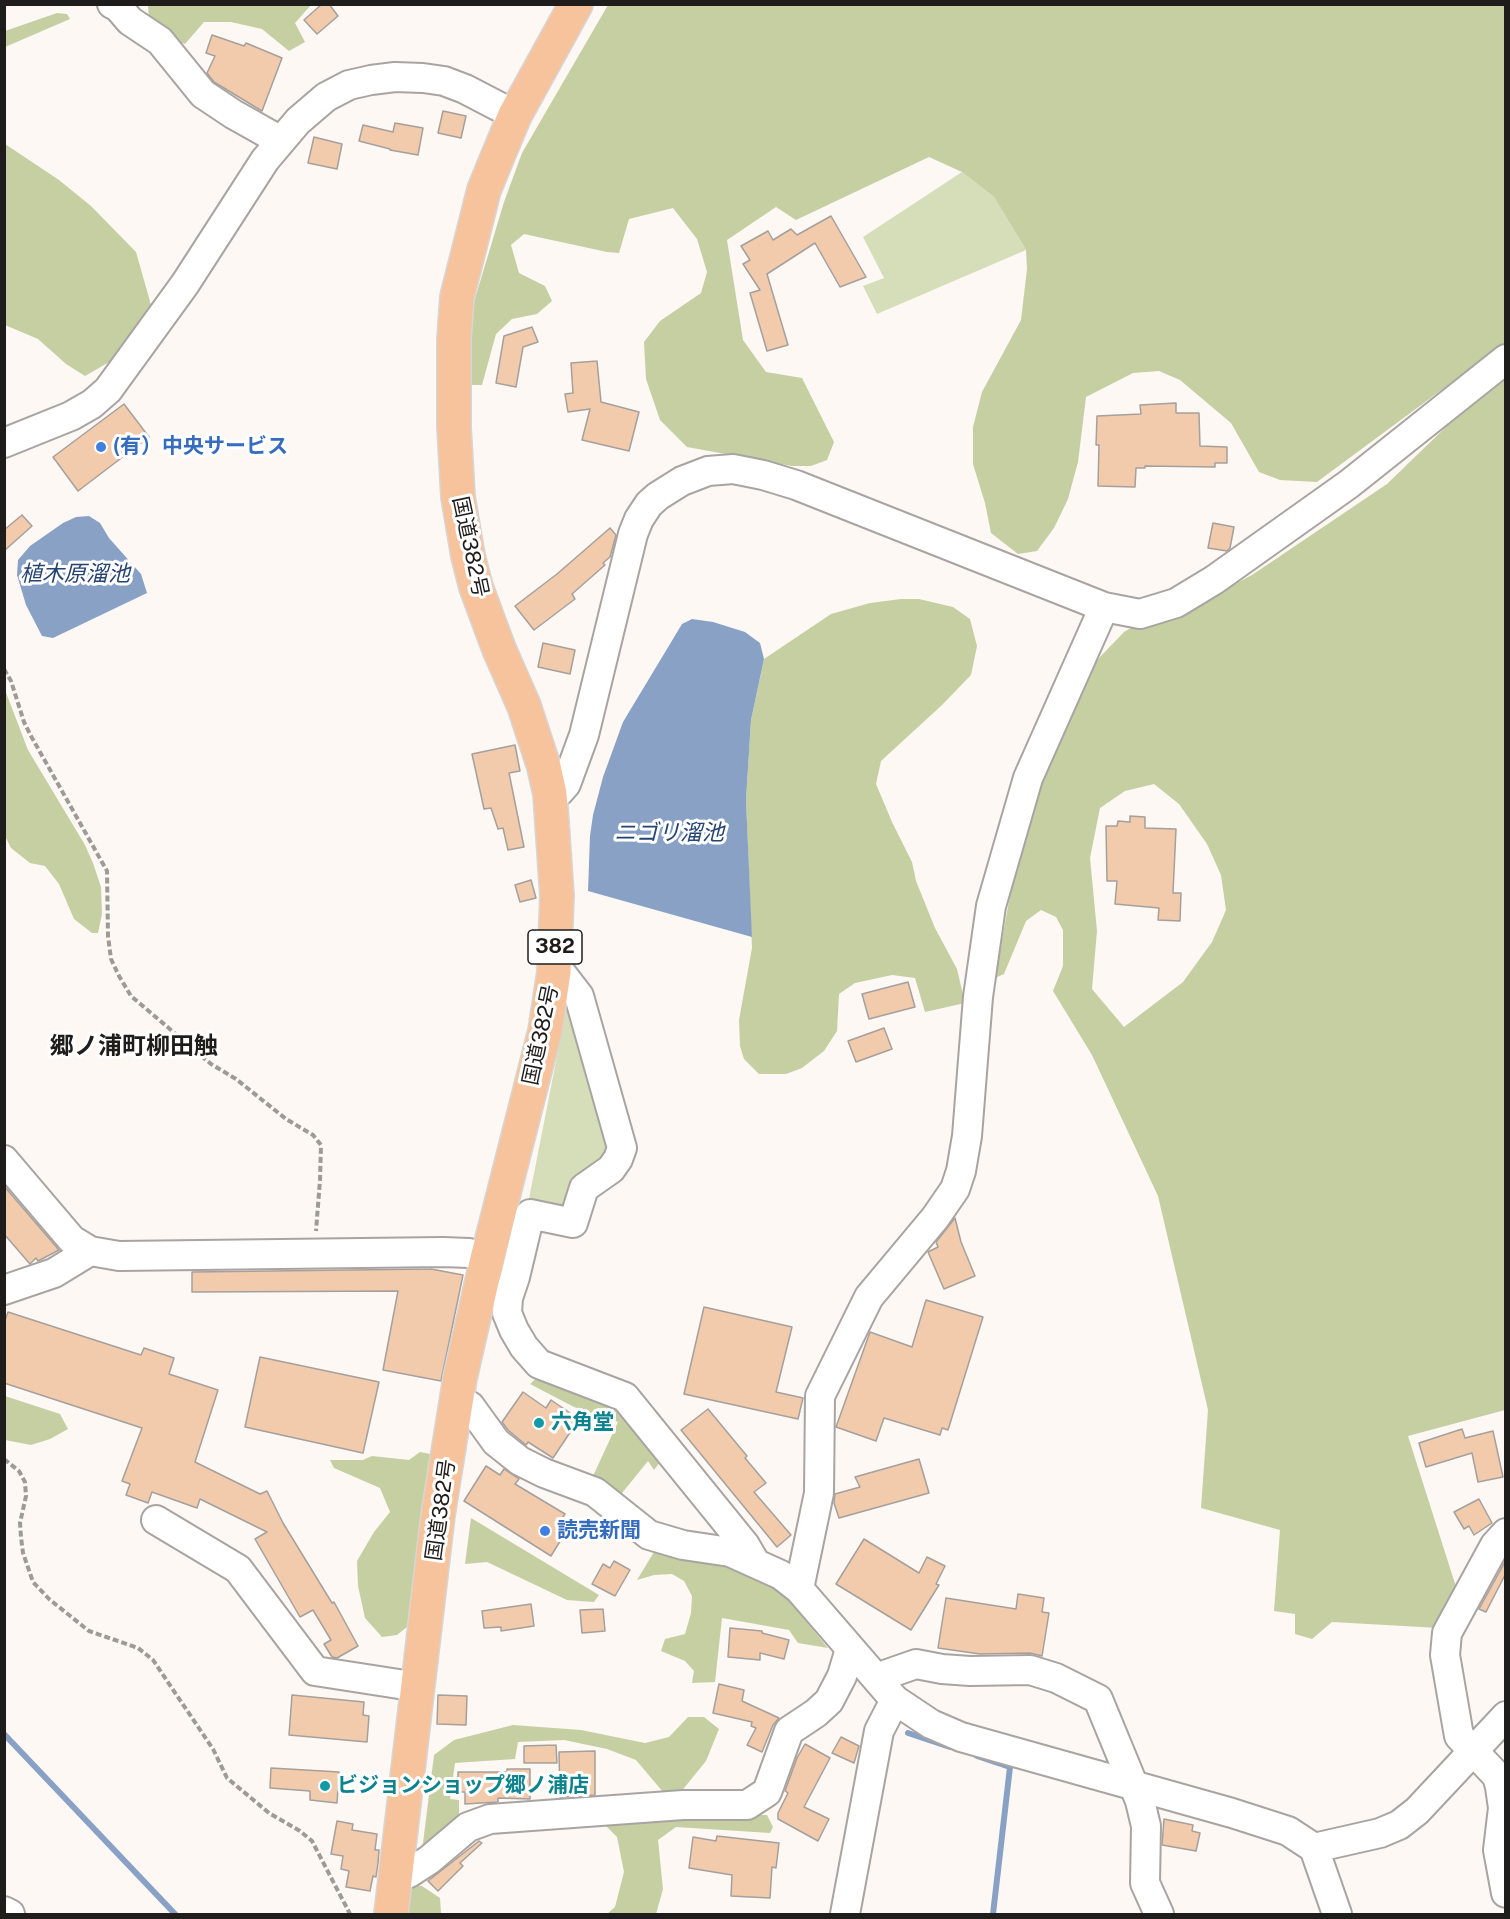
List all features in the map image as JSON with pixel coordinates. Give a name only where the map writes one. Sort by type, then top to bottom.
[{"type":"highway","name":"国道382号","points":[[391,1914],[438,1515],[457,1400],[488,1259],[545,1031],[554,972],[556,896],[550,794],[528,716],[499,649],[476,587],[462,525],[455,466],[454,339],[457,297],[484,190],[515,115],[576,4]]},
{"type":"street","points":[[112,4],[118,7],[130,21],[160,41],[203,94],[281,141]]},
{"type":"street","points":[[4,443],[71,416],[92,404],[108,390],[185,284],[265,160],[298,121],[326,97],[349,85],[371,80],[395,77],[444,81],[494,102],[515,115]]},
{"type":"street","points":[[550,794],[559,792],[566,784],[584,735],[633,534],[639,519],[658,496],[681,481],[708,471],[733,469],[763,475],[796,485],[1104,607],[1140,614],[1176,603],[1214,580],[1349,484],[1506,359]]},
{"type":"street","points":[[799,1589],[819,1493],[820,1396],[869,1297],[936,1218],[955,1189],[962,1171],[978,997],[991,906],[1028,778],[1104,607]]},
{"type":"street","points":[[554,972],[562,974],[579,996],[622,1148],[611,1169],[584,1188],[573,1223],[530,1214],[508,1298],[507,1313],[524,1347],[539,1364],[625,1397],[746,1545],[755,1562]]},
{"type":"street","points":[[4,1160],[72,1240],[90,1251],[119,1256],[442,1252],[469,1253],[488,1259]]},
{"type":"street","points":[[4,1290],[54,1273],[90,1251]]},
{"type":"street","points":[[457,1400],[470,1406],[496,1442],[520,1461],[544,1473],[595,1492],[649,1535],[683,1545],[730,1552],[781,1575],[799,1589],[895,1700],[931,1724],[962,1737],[1288,1831],[1314,1848],[1336,1914]]},
{"type":"street","points":[[156,1520],[237,1569],[315,1671],[418,1687]]},
{"type":"street","points":[[1506,1533],[1495,1545],[1447,1633],[1445,1655],[1460,1736],[1497,1776],[1500,1787],[1503,1808],[1498,1850],[1506,1893]]},
{"type":"street","points":[[396,1872],[409,1873],[429,1860],[468,1827],[490,1819],[683,1805],[747,1805],[767,1792],[789,1731],[829,1701],[842,1676],[850,1649]]},
{"type":"street","points":[[876,1678],[916,1664],[970,1671],[1030,1670],[1056,1678],[1098,1699],[1135,1787],[1146,1826],[1145,1883],[1159,1914]]},
{"type":"street","points":[[845,1914],[879,1731],[895,1700]]},
{"type":"street","points":[[1314,1848],[1380,1833],[1399,1825],[1417,1811],[1506,1716]]},
{"type":"street","points":[[4,1911],[9,1914]]},
{"type":"path","points":[[4,669],[11,681],[24,723],[107,871],[108,936],[111,959],[131,996],[211,1064],[236,1079],[286,1119],[313,1135],[321,1144],[321,1180],[314,1253]]},
{"type":"path","points":[[4,1459],[19,1471],[25,1482],[26,1496],[21,1537],[23,1553],[33,1582],[49,1599],[89,1631],[138,1648],[153,1660],[213,1749],[227,1778],[269,1813],[312,1840],[350,1914]]},
{"type":"green space","points":[[148,5],[311,5],[295,23],[305,42],[289,51],[262,29],[231,22],[204,22],[185,44],[160,34],[149,22]]},
{"type":"green space","points":[[608,5],[1505,5],[1505,345],[1317,482],[1280,480],[1259,472],[1231,423],[1180,380],[1159,371],[1133,373],[1086,397],[1078,462],[1068,499],[1054,528],[1037,551],[1018,554],[991,533],[973,464],[973,427],[982,392],[1021,320],[1027,269],[1026,250],[994,197],[962,172],[929,157],[796,220],[776,207],[727,240],[743,340],[766,372],[802,378],[834,442],[827,460],[811,466],[792,466],[687,447],[660,420],[646,379],[644,342],[660,321],[701,293],[707,272],[697,239],[673,208],[629,219],[619,253],[524,234],[511,245],[519,273],[545,286],[552,301],[537,314],[512,319],[496,334],[482,385],[469,385],[471,312],[504,202],[522,153]]},
{"type":"green space","points":[[57,13],[67,14],[70,19],[5,47],[5,31]]},
{"type":"green space","points":[[5,144],[59,180],[91,206],[136,252],[151,305],[111,361],[85,376],[66,364],[38,339],[5,325]]},
{"type":"green space","points":[[962,172],[994,197],[1026,250],[877,314],[863,286],[884,278],[863,237]]},
{"type":"green space","points":[[1505,380],[1505,1410],[1408,1436],[1457,1590],[1439,1628],[1332,1622],[1312,1639],[1295,1634],[1295,1614],[1274,1611],[1280,1530],[1201,1508],[1208,1410],[1158,1196],[1092,1055],[1053,991],[1063,966],[1063,930],[1056,917],[1041,910],[1026,921],[1004,974],[995,978],[1025,813],[1080,685],[1100,657],[1124,632],[1143,621],[1187,609],[1252,575],[1387,484],[1447,426]],"holes":[[[1154,784],[1179,804],[1207,844],[1221,875],[1226,910],[1212,942],[1183,982],[1124,1027],[1092,989],[1097,931],[1090,858],[1100,808],[1125,791]]]},
{"type":"green space","points":[[919,599],[953,607],[970,619],[977,646],[971,675],[881,761],[876,784],[912,862],[916,881],[935,928],[957,969],[965,1003],[925,1012],[915,978],[892,975],[855,983],[839,994],[837,1031],[824,1051],[802,1068],[786,1074],[759,1074],[744,1059],[740,1046],[739,1020],[752,948],[746,800],[751,720],[764,659],[831,614],[870,603]]},
{"type":"green space","points":[[5,690],[28,750],[85,845],[93,863],[101,887],[102,914],[98,933],[92,933],[74,919],[59,884],[45,866],[30,863],[11,848],[5,836]]},
{"type":"green space","points":[[568,1000],[589,1086],[607,1131],[606,1152],[589,1175],[567,1215],[528,1204]]},
{"type":"green space","points":[[541,1374],[621,1404],[663,1458],[654,1470],[648,1461],[618,1498],[593,1476],[618,1422],[574,1407],[530,1384]]},
{"type":"green space","points":[[5,1396],[60,1414],[68,1429],[50,1439],[31,1445],[5,1440]]},
{"type":"green space","points":[[420,1452],[430,1454],[407,1627],[397,1635],[382,1637],[365,1618],[358,1586],[357,1561],[374,1532],[390,1512],[380,1488],[334,1468],[330,1460],[363,1460],[372,1456],[409,1460]]},
{"type":"green space","points":[[471,1518],[599,1595],[594,1602],[567,1600],[487,1562],[465,1564]]},
{"type":"green space","points":[[654,1552],[701,1556],[756,1572],[791,1603],[828,1648],[798,1643],[789,1630],[722,1618],[715,1682],[692,1683],[694,1671],[685,1661],[661,1651],[665,1639],[685,1634],[691,1613],[692,1596],[684,1581],[672,1574],[654,1575],[637,1580]]},
{"type":"green space","points":[[688,1717],[704,1717],[719,1729],[706,1761],[680,1793],[663,1792],[636,1760],[607,1749],[564,1740],[518,1742],[515,1759],[455,1763],[450,1799],[459,1800],[459,1825],[422,1851],[434,1755],[454,1740],[513,1725],[581,1730],[645,1743],[669,1737]]},
{"type":"green space","points":[[767,1815],[773,1827],[770,1833],[676,1827],[658,1840],[663,1889],[656,1914],[607,1914],[615,1907],[624,1872],[617,1837],[601,1821]]},
{"type":"green space","points":[[410,1884],[422,1886],[440,1898],[441,1914],[408,1914]]},
{"type":"water","name":"植木原溜池","points":[[89,516],[100,523],[109,538],[141,574],[147,593],[53,638],[42,636],[26,605],[17,575],[18,560],[30,546],[63,523],[76,517]]},
{"type":"water","name":"ニゴリ溜池","points":[[692,619],[713,622],[745,632],[760,643],[764,659],[751,720],[746,800],[752,937],[588,891],[593,815],[603,777],[623,722],[682,624]]},
{"type":"building","points":[[322,4],[329,4],[338,16],[317,34],[304,20]]},
{"type":"building","points":[[212,35],[244,46],[246,43],[282,58],[262,111],[214,82],[207,73],[215,56],[206,53]]},
{"type":"building","points":[[443,111],[466,116],[461,138],[438,133]]},
{"type":"building","points":[[395,123],[423,128],[418,155],[359,141],[363,125],[393,132]]},
{"type":"building","points":[[314,137],[342,144],[337,169],[308,163]]},
{"type":"building","points":[[831,216],[866,277],[840,287],[815,243],[767,274],[788,345],[767,351],[750,293],[760,290],[743,264],[750,260],[741,246],[768,231],[773,240],[791,229],[797,235]]},
{"type":"building","points":[[532,327],[538,342],[523,347],[516,387],[496,383],[504,336]]},
{"type":"building","points":[[597,361],[601,402],[639,412],[629,451],[582,440],[590,409],[568,412],[565,394],[573,393],[571,363]]},
{"type":"building","points":[[1176,403],[1176,413],[1199,413],[1200,446],[1227,447],[1227,463],[1215,463],[1215,467],[1145,466],[1145,468],[1136,468],[1135,487],[1098,486],[1097,416],[1141,414],[1140,405]]},
{"type":"building","name":"(有）中央サービス","points":[[124,404],[149,437],[78,491],[53,457]]},
{"type":"building","points":[[22,515],[32,526],[4,551],[4,530]]},
{"type":"building","points":[[1213,523],[1234,527],[1230,548],[1227,551],[1208,548]]},
{"type":"building","points":[[610,528],[616,535],[610,557],[603,563],[605,565],[572,594],[575,599],[534,630],[515,606],[557,574]]},
{"type":"building","points":[[543,643],[575,650],[570,674],[538,667]]},
{"type":"building","points":[[515,745],[520,771],[509,773],[524,847],[508,850],[503,828],[498,829],[491,808],[484,809],[472,754]]},
{"type":"building","points":[[1130,816],[1145,817],[1145,828],[1176,829],[1173,893],[1181,893],[1180,921],[1158,920],[1159,908],[1115,904],[1117,881],[1107,881],[1106,826],[1117,826],[1118,821],[1130,822]]},
{"type":"building","points":[[531,880],[536,898],[520,902],[515,885]]},
{"type":"building","points":[[908,982],[915,1007],[869,1019],[862,994]]},
{"type":"building","points":[[884,1028],[892,1049],[856,1062],[848,1041]]},
{"type":"building","points":[[4,1186],[59,1250],[38,1261],[36,1258],[30,1264],[4,1234]]},
{"type":"building","points":[[955,1218],[961,1242],[975,1276],[944,1289],[928,1252],[938,1247],[936,1242]]},
{"type":"building","points":[[431,1269],[463,1275],[441,1381],[383,1370],[398,1291],[192,1292],[192,1272]]},
{"type":"building","points":[[926,1300],[983,1317],[948,1430],[942,1428],[940,1435],[884,1418],[876,1441],[836,1427],[870,1332],[912,1347]]},
{"type":"building","points":[[704,1307],[792,1327],[776,1392],[803,1398],[798,1419],[684,1394]]},
{"type":"building","points":[[8,1312],[141,1355],[144,1348],[174,1358],[169,1374],[218,1390],[195,1462],[260,1494],[267,1491],[283,1523],[332,1603],[334,1602],[358,1646],[337,1658],[332,1657],[324,1644],[331,1640],[313,1610],[300,1617],[255,1539],[267,1532],[200,1499],[197,1508],[152,1492],[148,1503],[126,1495],[130,1484],[122,1481],[142,1428],[4,1383],[4,1323]]},
{"type":"building","points":[[260,1357],[379,1382],[363,1453],[245,1427]]},
{"type":"building","name":"六角堂","points":[[523,1392],[546,1408],[551,1400],[579,1419],[553,1458],[528,1442],[526,1445],[502,1422]]},
{"type":"building","points":[[708,1409],[766,1483],[754,1492],[791,1535],[777,1547],[681,1430]]},
{"type":"building","points":[[1462,1429],[1465,1438],[1493,1431],[1503,1477],[1478,1482],[1472,1453],[1426,1467],[1419,1443]]},
{"type":"building","points":[[919,1459],[929,1493],[839,1518],[834,1503],[835,1494],[860,1487],[855,1477]]},
{"type":"building","points":[[486,1466],[500,1475],[504,1469],[519,1479],[515,1484],[565,1514],[561,1520],[570,1525],[551,1556],[464,1501]]},
{"type":"building","points":[[1479,1499],[1492,1523],[1474,1535],[1469,1526],[1464,1529],[1454,1512]]},
{"type":"building","points":[[864,1539],[919,1573],[927,1557],[945,1566],[936,1584],[939,1585],[911,1630],[836,1584]]},
{"type":"building","points":[[1506,1560],[1506,1573],[1486,1612],[1479,1609]]},
{"type":"building","points":[[614,1561],[630,1570],[615,1596],[592,1584],[603,1564],[610,1568]]},
{"type":"building","points":[[1018,1594],[1044,1598],[1042,1612],[1049,1613],[1042,1656],[1030,1653],[980,1654],[938,1648],[946,1598],[1016,1609]]},
{"type":"building","points":[[531,1604],[534,1626],[501,1631],[501,1627],[484,1628],[482,1611]]},
{"type":"building","points":[[603,1609],[605,1631],[582,1633],[580,1610]]},
{"type":"building","points":[[730,1628],[762,1631],[762,1633],[789,1640],[784,1659],[760,1653],[760,1660],[728,1657]]},
{"type":"building","points":[[719,1684],[744,1690],[742,1701],[779,1718],[773,1725],[762,1752],[747,1745],[756,1728],[751,1726],[752,1722],[713,1713]]},
{"type":"building","points":[[292,1695],[364,1702],[363,1715],[369,1716],[367,1742],[289,1735]]},
{"type":"building","points":[[438,1695],[467,1696],[466,1725],[437,1724]]},
{"type":"building","points":[[841,1737],[859,1746],[854,1763],[832,1753]]},
{"type":"building","points":[[805,1744],[830,1758],[804,1807],[829,1819],[818,1841],[778,1819],[778,1813],[788,1793],[785,1791],[797,1758]]},
{"type":"building","points":[[556,1745],[557,1763],[524,1763],[524,1746]]},
{"type":"building","points":[[595,1751],[595,1795],[560,1797],[559,1752]]},
{"type":"building","points":[[271,1768],[339,1772],[337,1803],[310,1800],[310,1791],[270,1788]]},
{"type":"building","points":[[507,1769],[530,1769],[530,1799],[498,1798],[498,1802],[465,1804],[465,1792],[458,1792],[458,1772],[507,1772]]},
{"type":"building","points":[[1164,1819],[1193,1825],[1192,1831],[1200,1833],[1196,1851],[1162,1845]]},
{"type":"building","points":[[337,1821],[353,1824],[352,1830],[377,1834],[375,1850],[379,1850],[378,1863],[376,1877],[373,1876],[370,1891],[346,1887],[349,1871],[341,1869],[343,1856],[331,1854]]},
{"type":"building","points":[[717,1836],[779,1843],[776,1868],[772,1867],[770,1898],[731,1896],[732,1875],[689,1868],[693,1837],[716,1841]]},
{"type":"building","points":[[479,1841],[482,1843],[460,1863],[463,1866],[438,1891],[428,1881]]},
{"type":"waterway","points":[[908,1733],[950,1747]]},
{"type":"waterway","points":[[4,1734],[175,1914]]},
{"type":"waterway","points":[[977,1756],[1010,1767],[993,1914]]},
{"type":"place","name":"(有）中央サービス","points":[[101,447]]},
{"type":"place","name":"六角堂","points":[[539,1423]]},
{"type":"place","name":"読売新聞","points":[[545,1531]]},
{"type":"place","name":"ビジョンショップ郷ノ浦店","points":[[325,1786]]},
{"type":"district","name":"郷ノ浦町柳田触","points":[[134,1047]]}]
